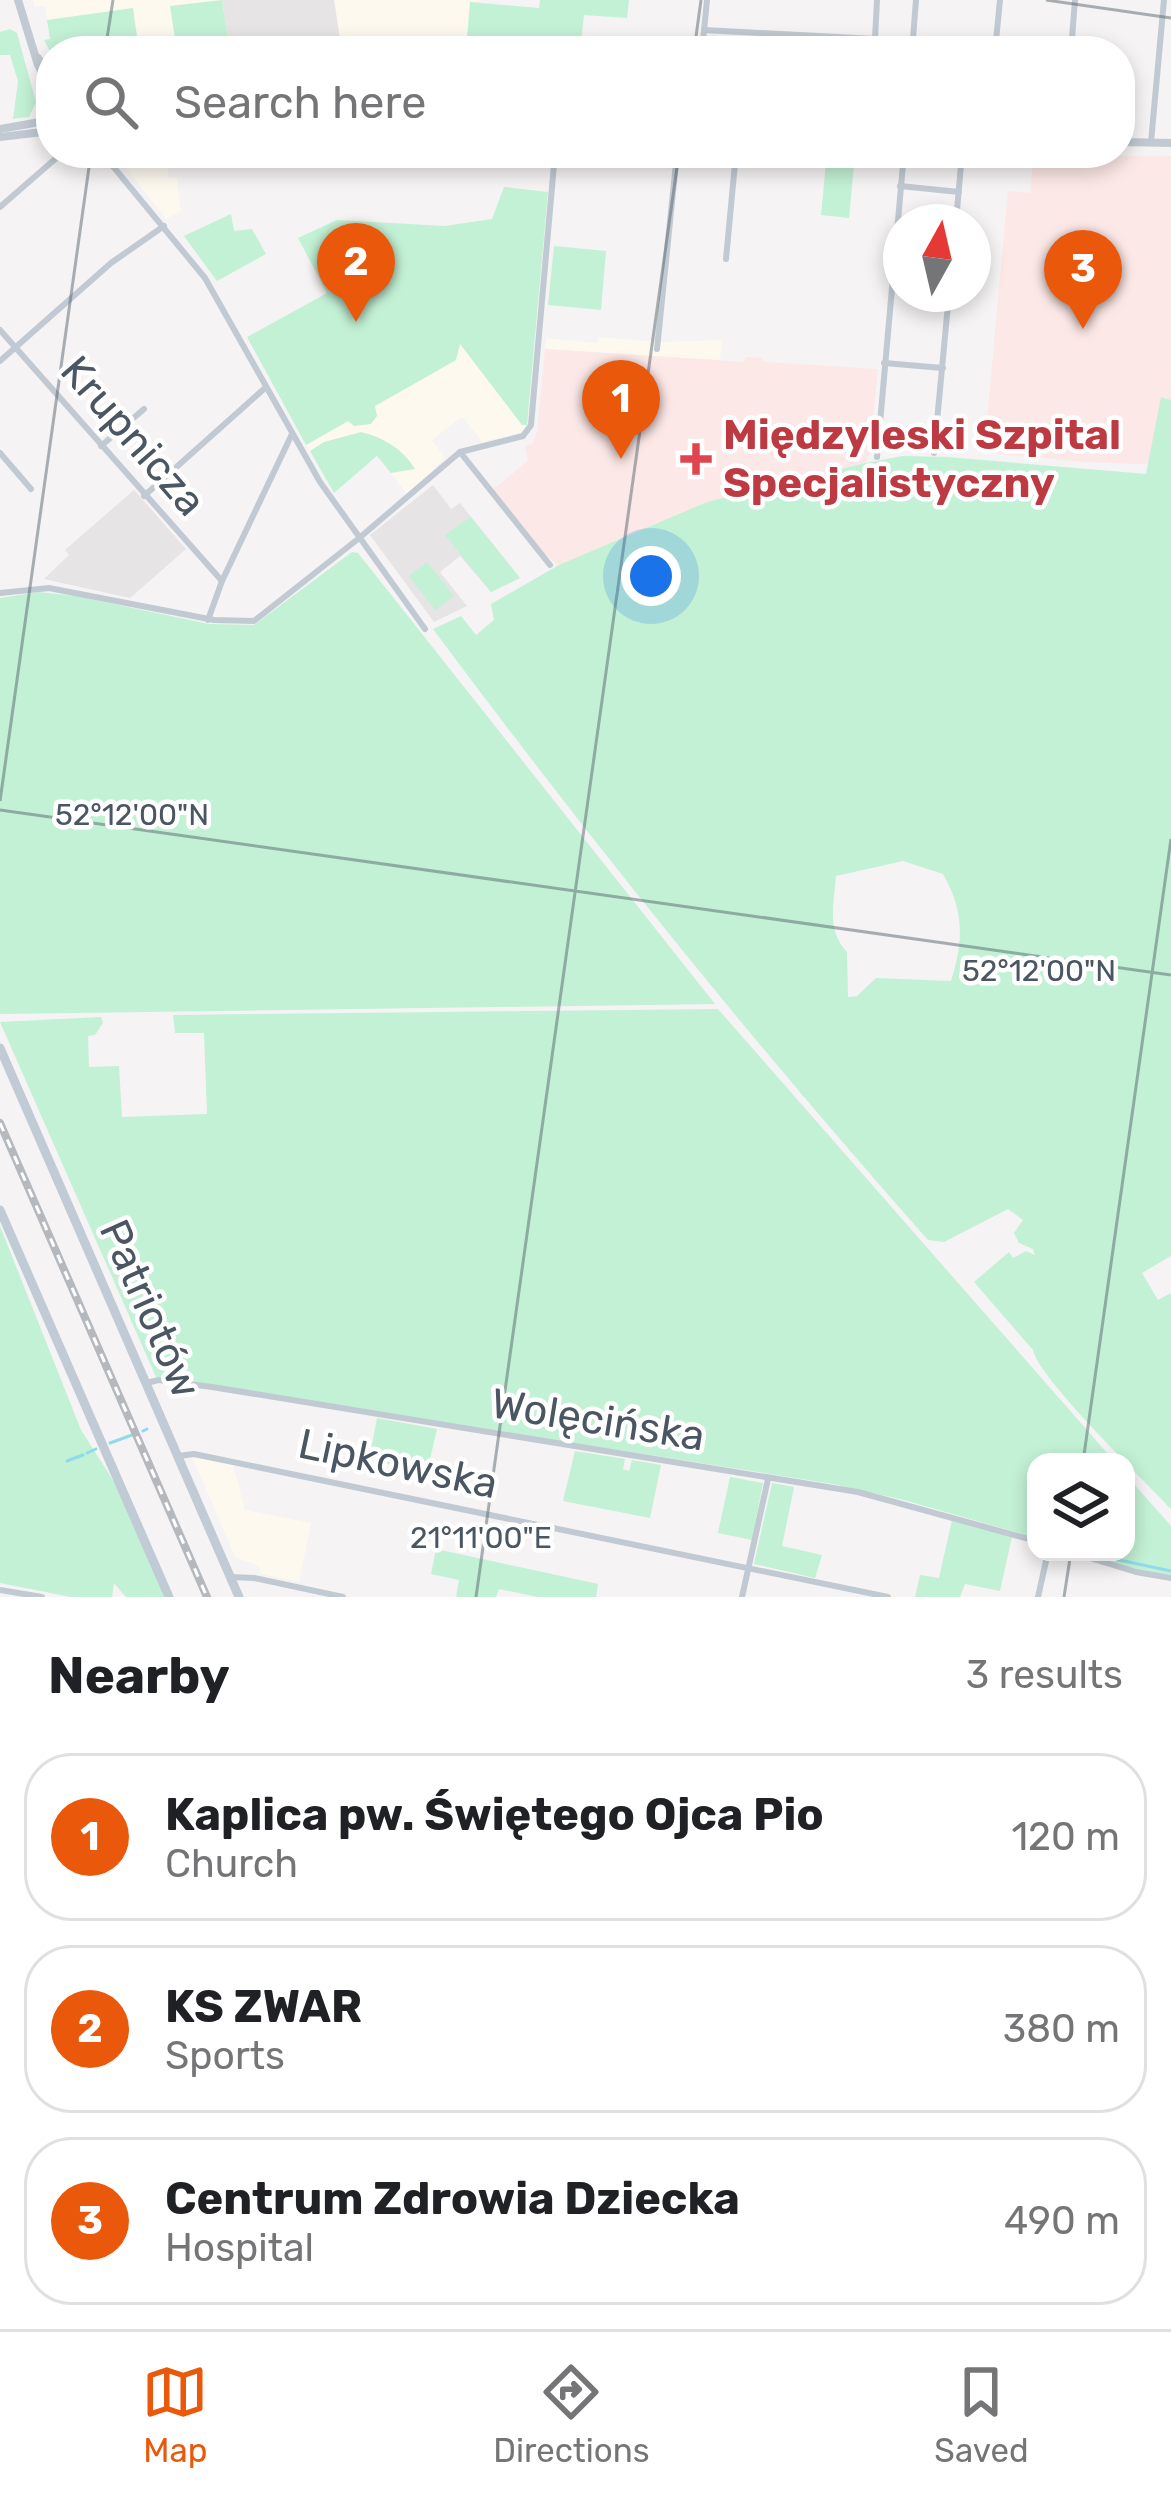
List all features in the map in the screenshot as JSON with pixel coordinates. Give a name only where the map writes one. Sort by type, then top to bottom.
[{"type":"main road","name":"Patriotów","points":[[0,1048],[239,1597]]},
{"type":"main road","points":[[0,1210],[169,1597]]},
{"type":"street","points":[[18,0],[36,56]]},
{"type":"street","points":[[703,36],[707,0]]},
{"type":"street","points":[[875,36],[878,0]]},
{"type":"street","points":[[913,36],[916,0]]},
{"type":"street","points":[[996,36],[1000,0]]},
{"type":"street","points":[[1072,36],[1075,0]]},
{"type":"street","points":[[1151,142],[1164,0]]},
{"type":"street","points":[[704,30],[807,36]]},
{"type":"street","points":[[0,133],[36,124]]},
{"type":"street","points":[[0,133],[36,131]]},
{"type":"street","points":[[1135,142],[1171,142]]},
{"type":"street","points":[[0,207],[45,168]]},
{"type":"street","points":[[114,168],[205,278],[292,434],[358,539],[425,629]]},
{"type":"street","points":[[0,593],[58,589],[208,620],[254,621],[460,452],[510,442],[529,432],[554,168]]},
{"type":"street","points":[[657,349],[675,168]]},
{"type":"street","points":[[726,259],[735,168]]},
{"type":"street","points":[[877,457],[902,168]]},
{"type":"street","points":[[958,204],[961,168]]},
{"type":"street","points":[[900,186],[959,192]]},
{"type":"street","points":[[0,361],[111,263],[164,226]]},
{"type":"street","points":[[934,452],[948,312]]},
{"type":"street","name":"Krupnicza","points":[[0,330],[222,580]]},
{"type":"street","points":[[884,363],[943,368]]},
{"type":"street","points":[[144,496],[266,388]]},
{"type":"street","points":[[101,446],[144,409]]},
{"type":"street","points":[[208,620],[222,580],[292,434]]},
{"type":"street","points":[[460,452],[550,566]]},
{"type":"street","points":[[0,453],[31,489]]},
{"type":"street","name":"Wolęcińska","points":[[146,1382],[212,1387],[894,1500],[1027,1538]]},
{"type":"street","name":"Lipkowska","points":[[178,1456],[194,1454],[308,1475],[888,1597]]},
{"type":"street","points":[[742,1597],[769,1479]]},
{"type":"street","points":[[1038,1597],[1046,1561]]},
{"type":"street","points":[[1100,1561],[1171,1577]]},
{"type":"street","points":[[230,1577],[246,1576],[343,1597]]},
{"type":"street","points":[[0,1590],[42,1597]]},
{"type":"shaded area","points":[[33,0],[482,0],[470,3],[467,36],[50,36],[45,6],[34,6]]},
{"type":"shaded area","points":[[222,0],[334,0],[340,36],[228,36]]},
{"type":"shaded area","points":[[1135,156],[1171,156],[1171,465],[984,452],[1008,191],[1030,193],[1033,168],[1135,168]]},
{"type":"shaded area","points":[[126,168],[168,168],[168,178],[177,178],[181,211],[166,219]]},
{"type":"shaded area","points":[[598,337],[722,340],[720,360],[545,349],[546,338],[597,343]]},
{"type":"shaded area","points":[[460,342],[522,425],[527,425],[522,432],[483,442],[462,417],[432,440],[445,458],[407,494],[378,456],[334,493],[307,445],[456,360]]},
{"type":"shaded area","name":"Międzyleski Szpital Specjalistyczny","points":[[545,349],[744,362],[746,357],[878,369],[869,455],[865,463],[707,502],[559,565],[542,552],[493,490],[528,461],[525,446],[532,444],[537,433]]},
{"type":"shaded area","points":[[433,485],[451,509],[460,503],[520,578],[491,592],[460,556],[440,572],[467,606],[434,622],[370,535]]},
{"type":"shaded area","points":[[134,490],[186,549],[130,598],[44,579],[69,555],[65,550]]},
{"type":"shaded area","points":[[192,1457],[233,1465],[245,1510],[311,1523],[299,1582],[261,1574],[259,1566],[235,1557]]},
{"type":"green space","points":[[222,0],[228,36],[175,36],[170,6]]},
{"type":"green space","points":[[540,0],[629,0],[627,18],[584,15],[582,36],[467,36],[470,2],[539,8]]},
{"type":"green space","points":[[133,8],[137,36],[50,36],[47,20]]},
{"type":"green space","points":[[0,32],[17,33],[36,102],[29,117],[13,119],[18,81],[10,55],[0,55]]},
{"type":"green space","points":[[825,168],[854,168],[849,218],[821,215]]},
{"type":"green space","points":[[504,187],[548,192],[527,425],[522,425],[460,344],[456,360],[375,406],[377,416],[371,424],[354,426],[348,421],[306,445],[247,337],[327,293],[298,238],[337,220],[445,226],[492,219]]},
{"type":"green space","points":[[231,214],[234,231],[252,229],[266,254],[217,281],[184,236]]},
{"type":"green space","points":[[554,246],[606,251],[601,310],[548,305]]},
{"type":"green space","points":[[1161,397],[1171,400],[1171,1256],[1142,1273],[1158,1300],[1171,1293],[1171,1509],[1135,1472],[1135,1453],[1117,1453],[1072,1406],[1033,1350],[974,1282],[1009,1252],[1013,1258],[1026,1251],[1035,1255],[1014,1233],[1023,1220],[1008,1209],[944,1242],[928,1240],[674,940],[433,629],[461,616],[476,635],[494,620],[491,604],[559,565],[707,502],[865,463],[903,456],[1146,474]],"holes":[[[903,861],[943,874],[960,926],[951,981],[876,978],[857,996],[848,997],[847,952],[834,926],[836,876]]]},
{"type":"green space","points":[[361,432],[392,445],[415,469],[391,473],[377,456],[334,493],[310,451]]},
{"type":"green space","points":[[471,517],[520,578],[491,592],[445,535]]},
{"type":"green space","points":[[352,552],[358,553],[715,1004],[0,1014],[0,598],[39,592],[209,624],[254,625]]},
{"type":"green space","points":[[427,562],[454,596],[435,610],[409,576]]},
{"type":"green space","points":[[718,1009],[1107,1453],[1027,1453],[1027,1535],[833,1484],[156,1377],[0,1022],[101,1017],[103,1023],[95,1035],[88,1036],[89,1067],[119,1066],[122,1117],[207,1114],[204,1033],[175,1033],[173,1015]]},
{"type":"green space","points":[[0,1226],[81,1430],[116,1485],[165,1597],[126,1597],[114,1583],[112,1597],[71,1597],[0,1583]]},
{"type":"green space","points":[[377,1418],[437,1429],[427,1472],[369,1460]]},
{"type":"green space","points":[[575,1451],[625,1459],[623,1469],[629,1471],[632,1460],[661,1465],[650,1518],[563,1501]]},
{"type":"green space","points":[[730,1477],[763,1483],[752,1540],[718,1533]]},
{"type":"green space","points":[[772,1483],[794,1487],[782,1546],[822,1555],[815,1578],[754,1564]]},
{"type":"green space","points":[[1135,1485],[1171,1526],[1171,1575],[1108,1561],[1135,1561]]},
{"type":"green space","points":[[952,1520],[1012,1537],[1000,1591],[965,1584],[960,1597],[915,1597],[920,1575],[939,1578]]},
{"type":"green space","points":[[436,1549],[598,1584],[596,1597],[538,1597],[499,1589],[496,1597],[456,1597],[459,1580],[431,1574]]},
{"type":"waterway","points":[[143,1431],[147,1429]]},
{"type":"waterway","points":[[110,1443],[132,1435]]},
{"type":"waterway","points":[[87,1453],[96,1449]]},
{"type":"waterway","points":[[67,1461],[83,1455]]},
{"type":"waterway","points":[[1124,1561],[1171,1571]]},
{"type":"railway","points":[[0,1123],[207,1597]]},
{"type":"place","name":"KS ZWAR","points":[[356,322]]},
{"type":"place","name":"Centrum Zdrowia Dziecka","points":[[1083,329]]},
{"type":"place","name":"Kaplica pw. Świętego Ojca Pio","points":[[621,459]]},
{"type":"place","name":"Międzyleski Szpital Specjalistyczny","points":[[696,459]]}]
